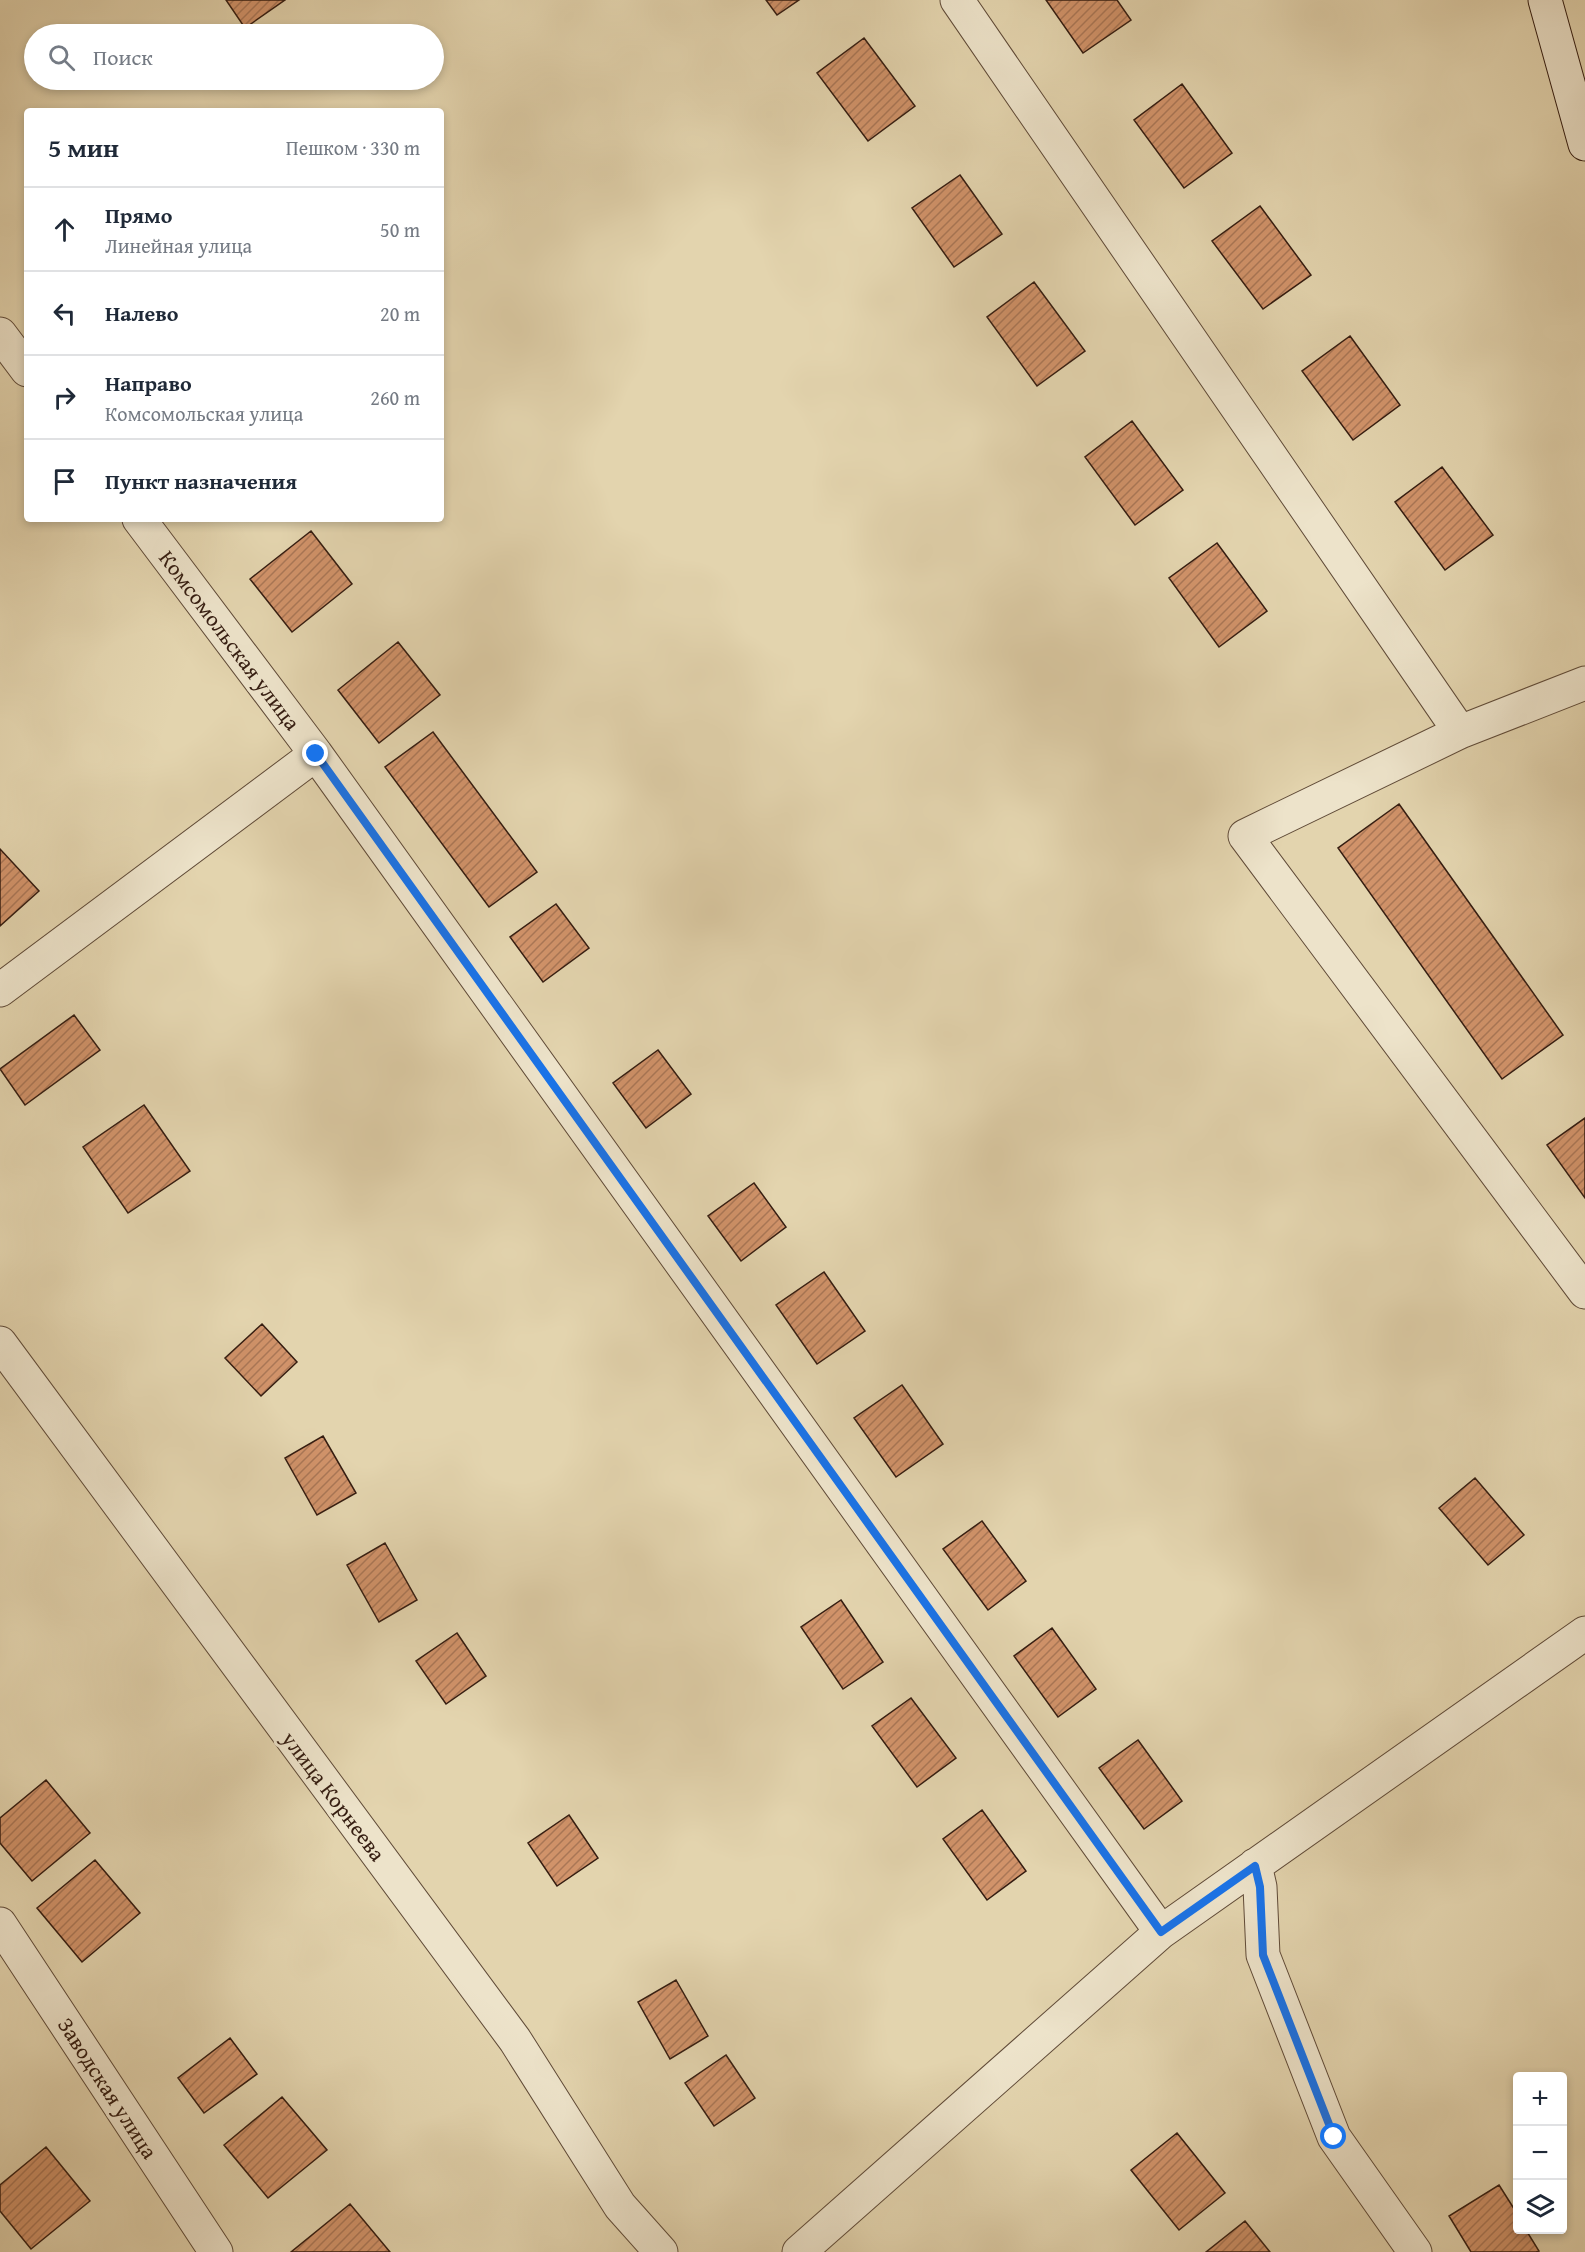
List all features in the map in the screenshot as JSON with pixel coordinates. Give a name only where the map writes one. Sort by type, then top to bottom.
[{"type":"street","points":[[957,0],[1460,732]]},
{"type":"street","points":[[1545,0],[1585,144]]},
{"type":"street","points":[[0,334],[24,366]]},
{"type":"street","name":"Комсомольская улица","points":[[141,522],[316,754],[1161,1932]]},
{"type":"street","points":[[1585,683],[1460,732],[1245,836],[1585,1292]]},
{"type":"street","points":[[0,990],[316,754]]},
{"type":"street","name":"улица Корнеева","points":[[0,1343],[515,2040],[620,2206],[661,2252]]},
{"type":"street","points":[[799,2252],[1161,1932],[1585,1633]]},
{"type":"street","points":[[1255,1866],[1260,1887],[1263,1955],[1334,2137],[1415,2252]]},
{"type":"street","name":"Заводская улица","points":[[0,1924],[216,2252]]},
{"type":"building","points":[[226,0],[285,0],[251,24],[242,24]]},
{"type":"building","points":[[766,0],[799,0],[777,15]]},
{"type":"building","points":[[1046,0],[1117,0],[1131,20],[1083,53]]},
{"type":"building","points":[[864,38],[915,106],[868,141],[817,73]]},
{"type":"building","points":[[1182,84],[1232,153],[1184,188],[1134,120]]},
{"type":"building","points":[[960,175],[1002,234],[954,267],[912,208]]},
{"type":"building","points":[[1260,206],[1311,275],[1263,309],[1212,241]]},
{"type":"building","points":[[1034,282],[1085,351],[1037,386],[987,317]]},
{"type":"building","points":[[1350,336],[1400,405],[1353,440],[1302,371]]},
{"type":"building","points":[[1132,421],[1183,490],[1135,525],[1085,457]]},
{"type":"building","points":[[1442,467],[1493,535],[1445,570],[1395,502]]},
{"type":"building","points":[[311,531],[352,584],[292,632],[250,579]]},
{"type":"building","points":[[1217,543],[1267,611],[1219,647],[1169,578]]},
{"type":"building","points":[[398,642],[440,695],[379,743],[338,690]]},
{"type":"building","points":[[433,732],[537,872],[489,907],[385,767]]},
{"type":"building","points":[[1399,804],[1563,1035],[1502,1079],[1338,848]]},
{"type":"building","points":[[0,849],[39,891],[0,926]]},
{"type":"building","points":[[556,904],[589,948],[543,982],[510,937]]},
{"type":"building","points":[[74,1015],[100,1050],[25,1105],[0,1069]]},
{"type":"building","points":[[658,1050],[691,1094],[646,1128],[613,1083]]},
{"type":"building","points":[[144,1105],[190,1171],[128,1213],[83,1147]]},
{"type":"building","points":[[1585,1118],[1585,1198],[1547,1145]]},
{"type":"building","points":[[754,1183],[786,1227],[741,1261],[708,1216]]},
{"type":"building","points":[[824,1272],[865,1331],[817,1364],[776,1305]]},
{"type":"building","points":[[262,1324],[297,1362],[261,1396],[225,1358]]},
{"type":"building","points":[[902,1385],[943,1444],[896,1477],[854,1418]]},
{"type":"building","points":[[323,1436],[356,1493],[317,1515],[285,1458]]},
{"type":"building","points":[[1475,1478],[1524,1535],[1488,1565],[1439,1508]]},
{"type":"building","points":[[982,1521],[1026,1581],[988,1610],[943,1549]]},
{"type":"building","points":[[385,1543],[417,1600],[379,1622],[347,1565]]},
{"type":"building","points":[[841,1600],[883,1662],[843,1689],[801,1627]]},
{"type":"building","points":[[1052,1628],[1096,1689],[1058,1717],[1014,1656]]},
{"type":"building","points":[[457,1633],[486,1676],[446,1704],[416,1661]]},
{"type":"building","points":[[911,1698],[956,1758],[917,1787],[872,1726]]},
{"type":"building","points":[[1138,1740],[1182,1801],[1144,1829],[1099,1768]]},
{"type":"building","points":[[46,1780],[90,1833],[32,1881],[0,1843],[0,1818]]},
{"type":"building","points":[[982,1810],[1026,1871],[987,1900],[943,1839]]},
{"type":"building","points":[[569,1815],[598,1858],[557,1886],[528,1843]]},
{"type":"building","points":[[95,1860],[140,1913],[82,1962],[37,1908]]},
{"type":"building","points":[[676,1980],[708,2036],[670,2059],[638,2002]]},
{"type":"building","points":[[230,2038],[257,2074],[204,2113],[178,2078]]},
{"type":"building","points":[[726,2055],[755,2098],[714,2126],[685,2083]]},
{"type":"building","points":[[282,2097],[327,2150],[268,2198],[224,2145]]},
{"type":"building","points":[[1177,2133],[1225,2193],[1179,2230],[1131,2170]]},
{"type":"building","points":[[46,2147],[90,2201],[31,2249],[0,2211],[0,2185]]},
{"type":"building","points":[[1499,2185],[1513,2207],[1513,2234],[1528,2234],[1539,2251],[1471,2252],[1449,2216]]},
{"type":"building","points":[[350,2204],[390,2252],[291,2252]]},
{"type":"building","points":[[1245,2221],[1270,2252],[1206,2252]]},
{"type":"route","points":[[316,754],[1161,1932],[1255,1866],[1260,1887],[1263,1955],[1334,2137]]}]
